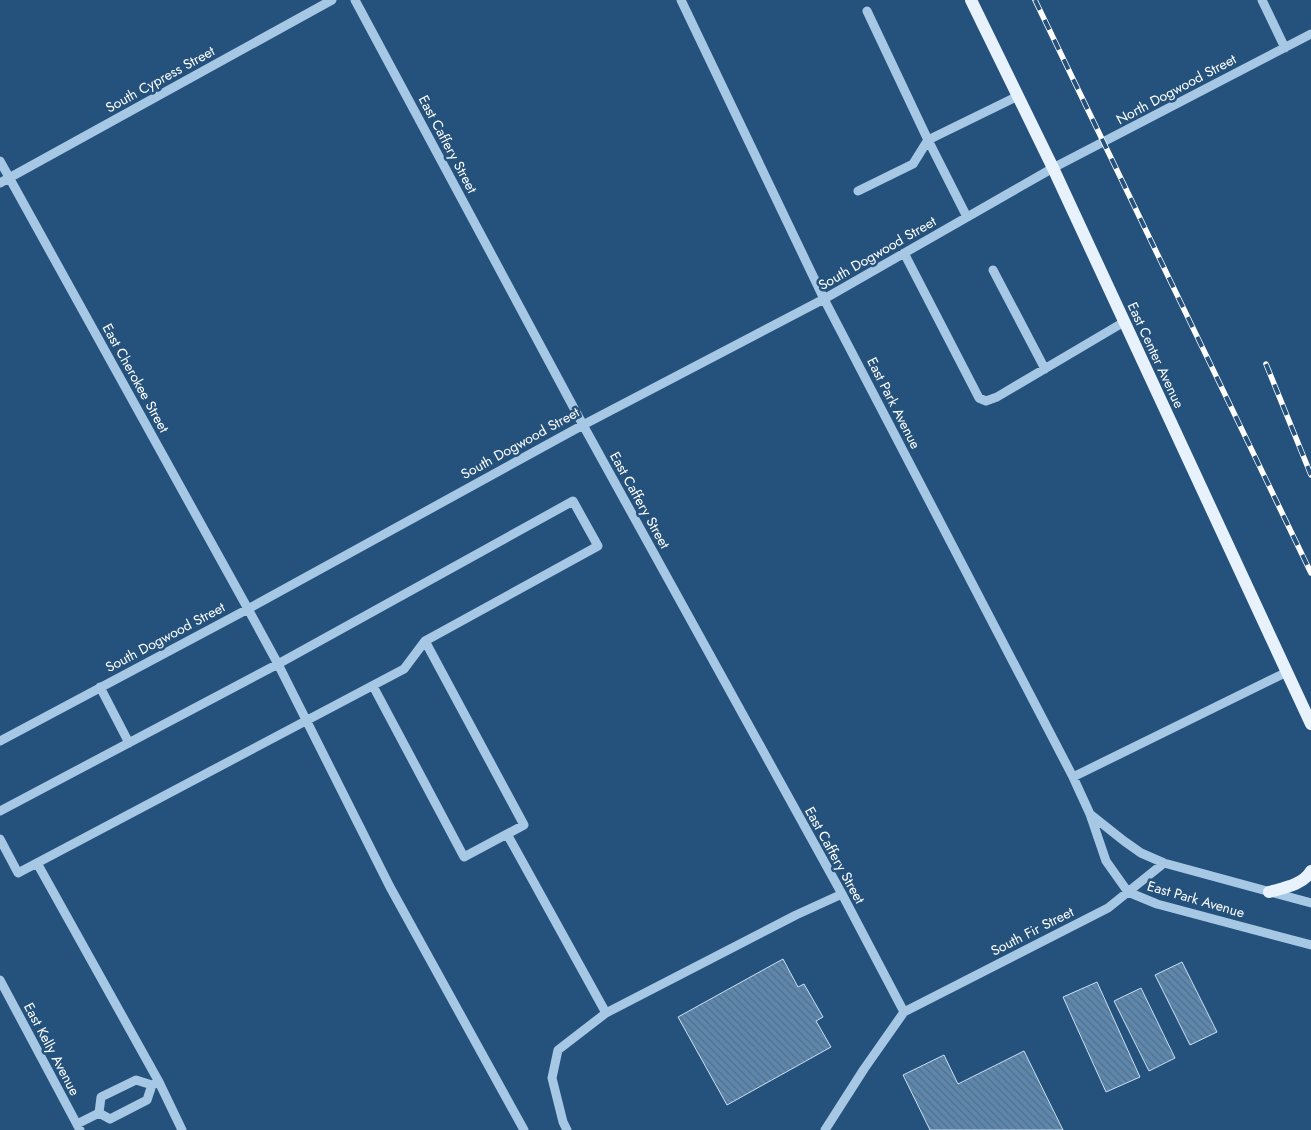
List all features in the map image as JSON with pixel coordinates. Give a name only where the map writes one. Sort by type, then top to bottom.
[{"type":"main road","name":"East Center Avenue","points":[[971,0],[1053,168],[1311,724]]},
{"type":"main road","points":[[1269,892],[1297,883],[1311,871]]},
{"type":"street","name":"South Cypress Street","points":[[0,183],[332,0]]},
{"type":"street","name":"East Caffery Street","points":[[355,0],[583,425],[842,894],[904,1012]]},
{"type":"street","name":"East Park Avenue","points":[[681,0],[824,299],[1073,777],[1090,814],[1106,860],[1128,892],[1157,904],[1310,946]]},
{"type":"street","points":[[1262,0],[1285,48]]},
{"type":"street","points":[[867,12],[928,140],[968,217]]},
{"type":"street","name":"North Dogwood Street","points":[[1053,168],[1311,34]]},
{"type":"street","points":[[858,191],[913,164],[928,140],[1018,96]]},
{"type":"street","name":"East Cherokee Street","points":[[0,161],[248,608],[390,887],[524,1130]]},
{"type":"street","name":"South Dogwood Street","points":[[0,740],[248,608],[583,425],[824,299],[1053,168]]},
{"type":"street","points":[[904,253],[979,398],[986,401],[997,397],[1124,322]]},
{"type":"street","points":[[993,270],[1045,369]]},
{"type":"street","points":[[0,811],[278,664],[573,501],[598,546],[426,641],[404,669],[18,873],[0,839]]},
{"type":"street","points":[[373,686],[464,857],[524,825],[426,641]]},
{"type":"street","points":[[1073,777],[1287,672]]},
{"type":"street","points":[[100,687],[129,743]]},
{"type":"street","name":"East Park Avenue","points":[[1090,814],[1141,853],[1164,863],[1311,903]]},
{"type":"street","points":[[507,834],[606,1013]]},
{"type":"street","points":[[37,863],[182,1130]]},
{"type":"street","name":"South Fir Street","points":[[904,1012],[1108,908],[1164,863]]},
{"type":"street","points":[[567,1130],[563,1122],[552,1078],[558,1050],[606,1013],[796,915],[842,894]]},
{"type":"street","name":"East Kelly Avenue","points":[[0,980],[78,1127]]},
{"type":"street","points":[[825,1130],[864,1069],[904,1012]]},
{"type":"street","points":[[78,1127],[99,1113],[101,1097],[136,1080],[156,1084]]},
{"type":"street","points":[[99,1113],[110,1119],[147,1100],[156,1084]]},
{"type":"building","points":[[783,959],[798,987],[804,984],[823,1017],[816,1021],[831,1047],[727,1105],[678,1017]]},
{"type":"building","points":[[1182,962],[1217,1032],[1190,1045],[1155,975]]},
{"type":"building","points":[[1097,982],[1140,1077],[1106,1092],[1063,997]]},
{"type":"building","points":[[1141,988],[1175,1058],[1149,1071],[1114,1001]]},
{"type":"building","points":[[1024,1051],[1063,1130],[930,1130],[903,1075],[944,1055],[958,1084]]},
{"type":"railway","points":[[1035,0],[1311,573]]},
{"type":"railway","points":[[1266,364],[1311,475]]}]
